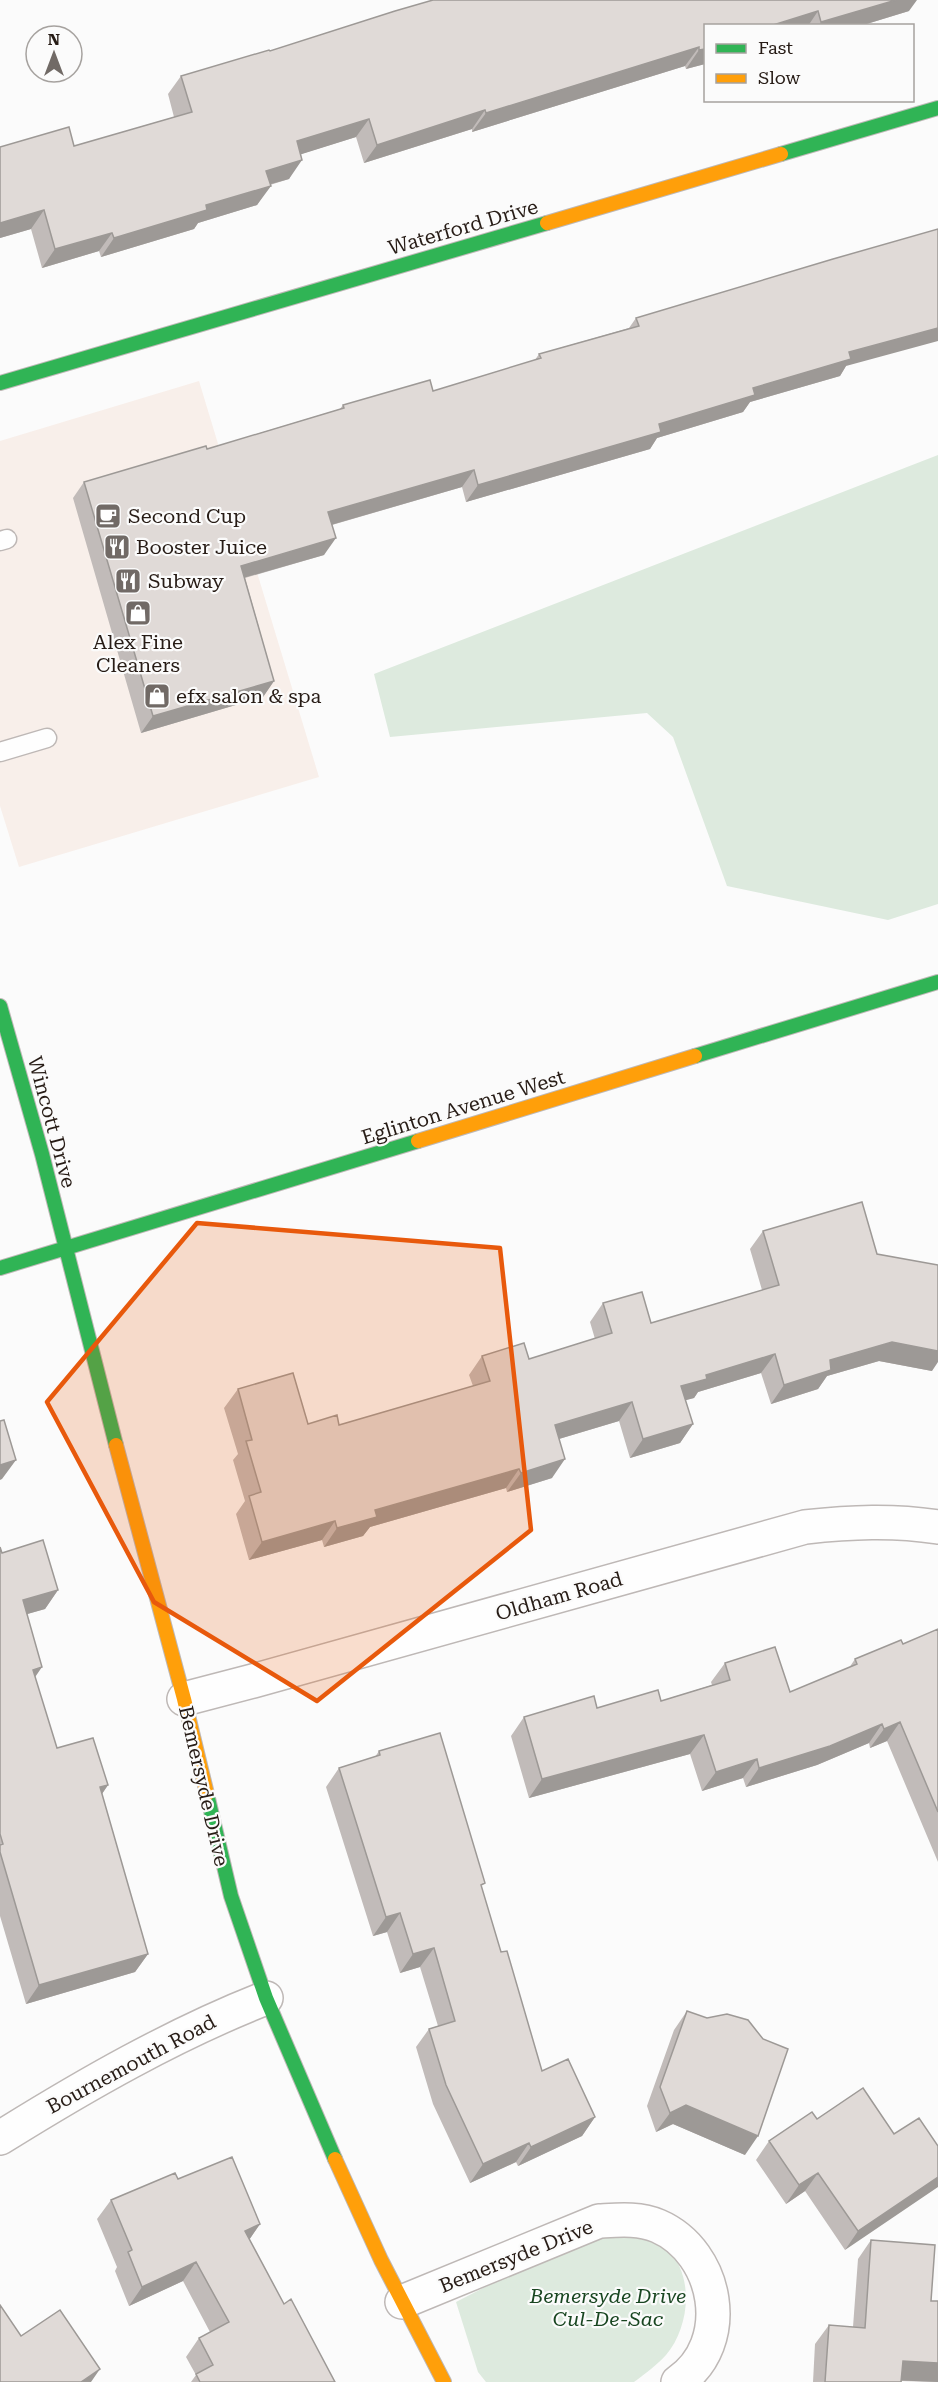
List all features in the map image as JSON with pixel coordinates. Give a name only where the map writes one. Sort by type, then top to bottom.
[{"type":"street","name":"Waterford Drive","points":[[0,383],[938,108]]},
{"type":"street","name":"Eglinton Avenue West","points":[[0,1268],[938,982]]},
{"type":"street","name":"Wincott Drive","points":[[0,1006],[66,1249]]},
{"type":"street","name":"Bemersyde Drive","points":[[66,1249],[183,1699],[231,1896],[267,1998],[331,2151],[402,2302],[444,2382]]},
{"type":"street","name":"Oldham Road","points":[[183,1699],[253,1682],[805,1527],[859,1521],[905,1522],[938,1527]]},
{"type":"street","name":"Bournemouth Road","points":[[0,2138],[47,2109],[197,2028],[218,2017],[267,1998]]},
{"type":"street","name":"Bemersyde Drive","points":[[402,2302],[599,2221],[628,2219],[658,2226],[683,2242],[702,2266],[712,2293],[713,2324],[704,2352],[687,2376],[678,2382]]},
{"type":"lane","points":[[0,752],[47,738]]},
{"type":"highlighted area","points":[[197,1223],[500,1248],[531,1530],[317,1701],[154,1602],[47,1402]]},
{"type":"shaded area","points":[[199,381],[319,777],[19,867],[0,806],[0,441]]},
{"type":"green space","points":[[938,455],[938,904],[888,920],[727,886],[673,737],[647,713],[390,737],[374,674]]},
{"type":"green space","name":"Bemersyde Drive Cul-De-Sac","points":[[642,2233],[666,2248],[675,2259],[682,2272],[685,2286],[686,2301],[680,2330],[674,2343],[659,2362],[634,2382],[486,2382],[478,2372],[456,2302],[559,2249],[586,2238]]},
{"type":"building","points":[[433,0],[896,0],[821,22],[818,11],[776,24],[704,24],[704,49],[699,50],[699,47],[486,113],[485,110],[377,145],[369,119],[297,141],[302,160],[266,171],[271,186],[206,205],[207,210],[114,238],[112,233],[55,249],[44,210],[0,223],[0,147],[69,127],[74,146],[192,112],[181,76],[270,51]]},
{"type":"building","points":[[938,229],[938,328],[849,352],[851,359],[753,388],[755,395],[659,424],[661,432],[478,485],[474,470],[328,512],[336,538],[241,566],[274,681],[153,716],[84,482],[206,446],[207,449],[344,408],[343,405],[430,380],[433,391],[541,358],[539,354],[639,326],[636,318]]},
{"type":"building","points":[[862,1202],[877,1254],[938,1265],[938,1351],[892,1342],[830,1360],[831,1370],[784,1385],[775,1354],[706,1375],[707,1379],[681,1386],[693,1424],[643,1439],[632,1402],[555,1425],[565,1459],[521,1473],[519,1469],[375,1510],[377,1517],[337,1528],[335,1521],[262,1542],[249,1496],[261,1492],[246,1441],[252,1440],[238,1389],[293,1373],[308,1424],[337,1415],[339,1425],[490,1381],[482,1356],[524,1343],[529,1359],[612,1333],[603,1303],[642,1292],[651,1323],[779,1285],[763,1231]]},
{"type":"building","points":[[4,1420],[16,1460],[0,1465],[0,1421]]},
{"type":"building","points":[[43,1540],[58,1590],[23,1600],[42,1667],[33,1670],[57,1748],[93,1738],[108,1785],[100,1787],[148,1954],[39,1985],[0,1852],[0,1845],[3,1844],[0,1834],[0,1547],[2,1553]]},
{"type":"building","points":[[938,1629],[938,1812],[900,1722],[884,1729],[882,1724],[830,1746],[759,1768],[757,1759],[716,1772],[704,1735],[542,1779],[524,1717],[594,1696],[597,1708],[658,1690],[661,1701],[730,1680],[725,1663],[775,1647],[790,1692],[857,1664],[855,1659],[901,1640],[903,1644]]},
{"type":"building","points":[[440,1733],[485,1883],[481,1885],[501,1952],[507,1951],[542,2071],[568,2059],[595,2117],[531,2147],[529,2143],[483,2164],[446,2085],[429,2029],[455,2021],[434,1948],[413,1954],[400,1913],[386,1917],[339,1768],[380,1755],[379,1751]]},
{"type":"building","points":[[687,2011],[707,2018],[727,2014],[748,2020],[763,2039],[788,2049],[758,2136],[686,2105],[670,2113],[660,2087]]},
{"type":"building","points":[[863,2088],[894,2134],[919,2118],[938,2146],[938,2177],[858,2231],[818,2173],[799,2185],[769,2141],[812,2112],[817,2119]]},
{"type":"building","points":[[232,2157],[260,2224],[245,2231],[284,2304],[291,2299],[335,2382],[200,2382],[196,2374],[213,2365],[199,2338],[229,2322],[196,2262],[142,2287],[128,2252],[132,2250],[111,2200],[175,2173],[178,2179]]},
{"type":"building","points":[[871,2240],[935,2245],[931,2301],[938,2301],[938,2363],[903,2361],[901,2382],[825,2382],[829,2325],[865,2328]]},
{"type":"building","points":[[0,2305],[21,2336],[60,2310],[100,2369],[81,2382],[0,2382]]},
{"type":"traffic: fast","points":[[781,154],[938,108]]},
{"type":"traffic: fast","points":[[0,383],[547,223]]},
{"type":"traffic: fast","points":[[695,1056],[938,982]]},
{"type":"traffic: fast","points":[[0,1006],[42,1154],[116,1445]]},
{"type":"traffic: fast","points":[[0,1268],[418,1141]]},
{"type":"traffic: fast","points":[[207,1794],[231,1896],[266,1998],[335,2159]]},
{"type":"traffic: slow","points":[[547,223],[781,154]]},
{"type":"traffic: slow","points":[[418,1141],[695,1056]]},
{"type":"traffic: slow","points":[[116,1445],[207,1794]]},
{"type":"traffic: slow","points":[[335,2159],[381,2260],[444,2382]]},
{"type":"place","name":"Second Cup","points":[[108,516]]},
{"type":"place","name":"Booster Juice","points":[[117,547]]},
{"type":"place","name":"Subway","points":[[128,581]]},
{"type":"place","name":"Alex Fine Cleaners","points":[[138,613]]},
{"type":"place","name":"efx salon & spa","points":[[157,696]]}]
